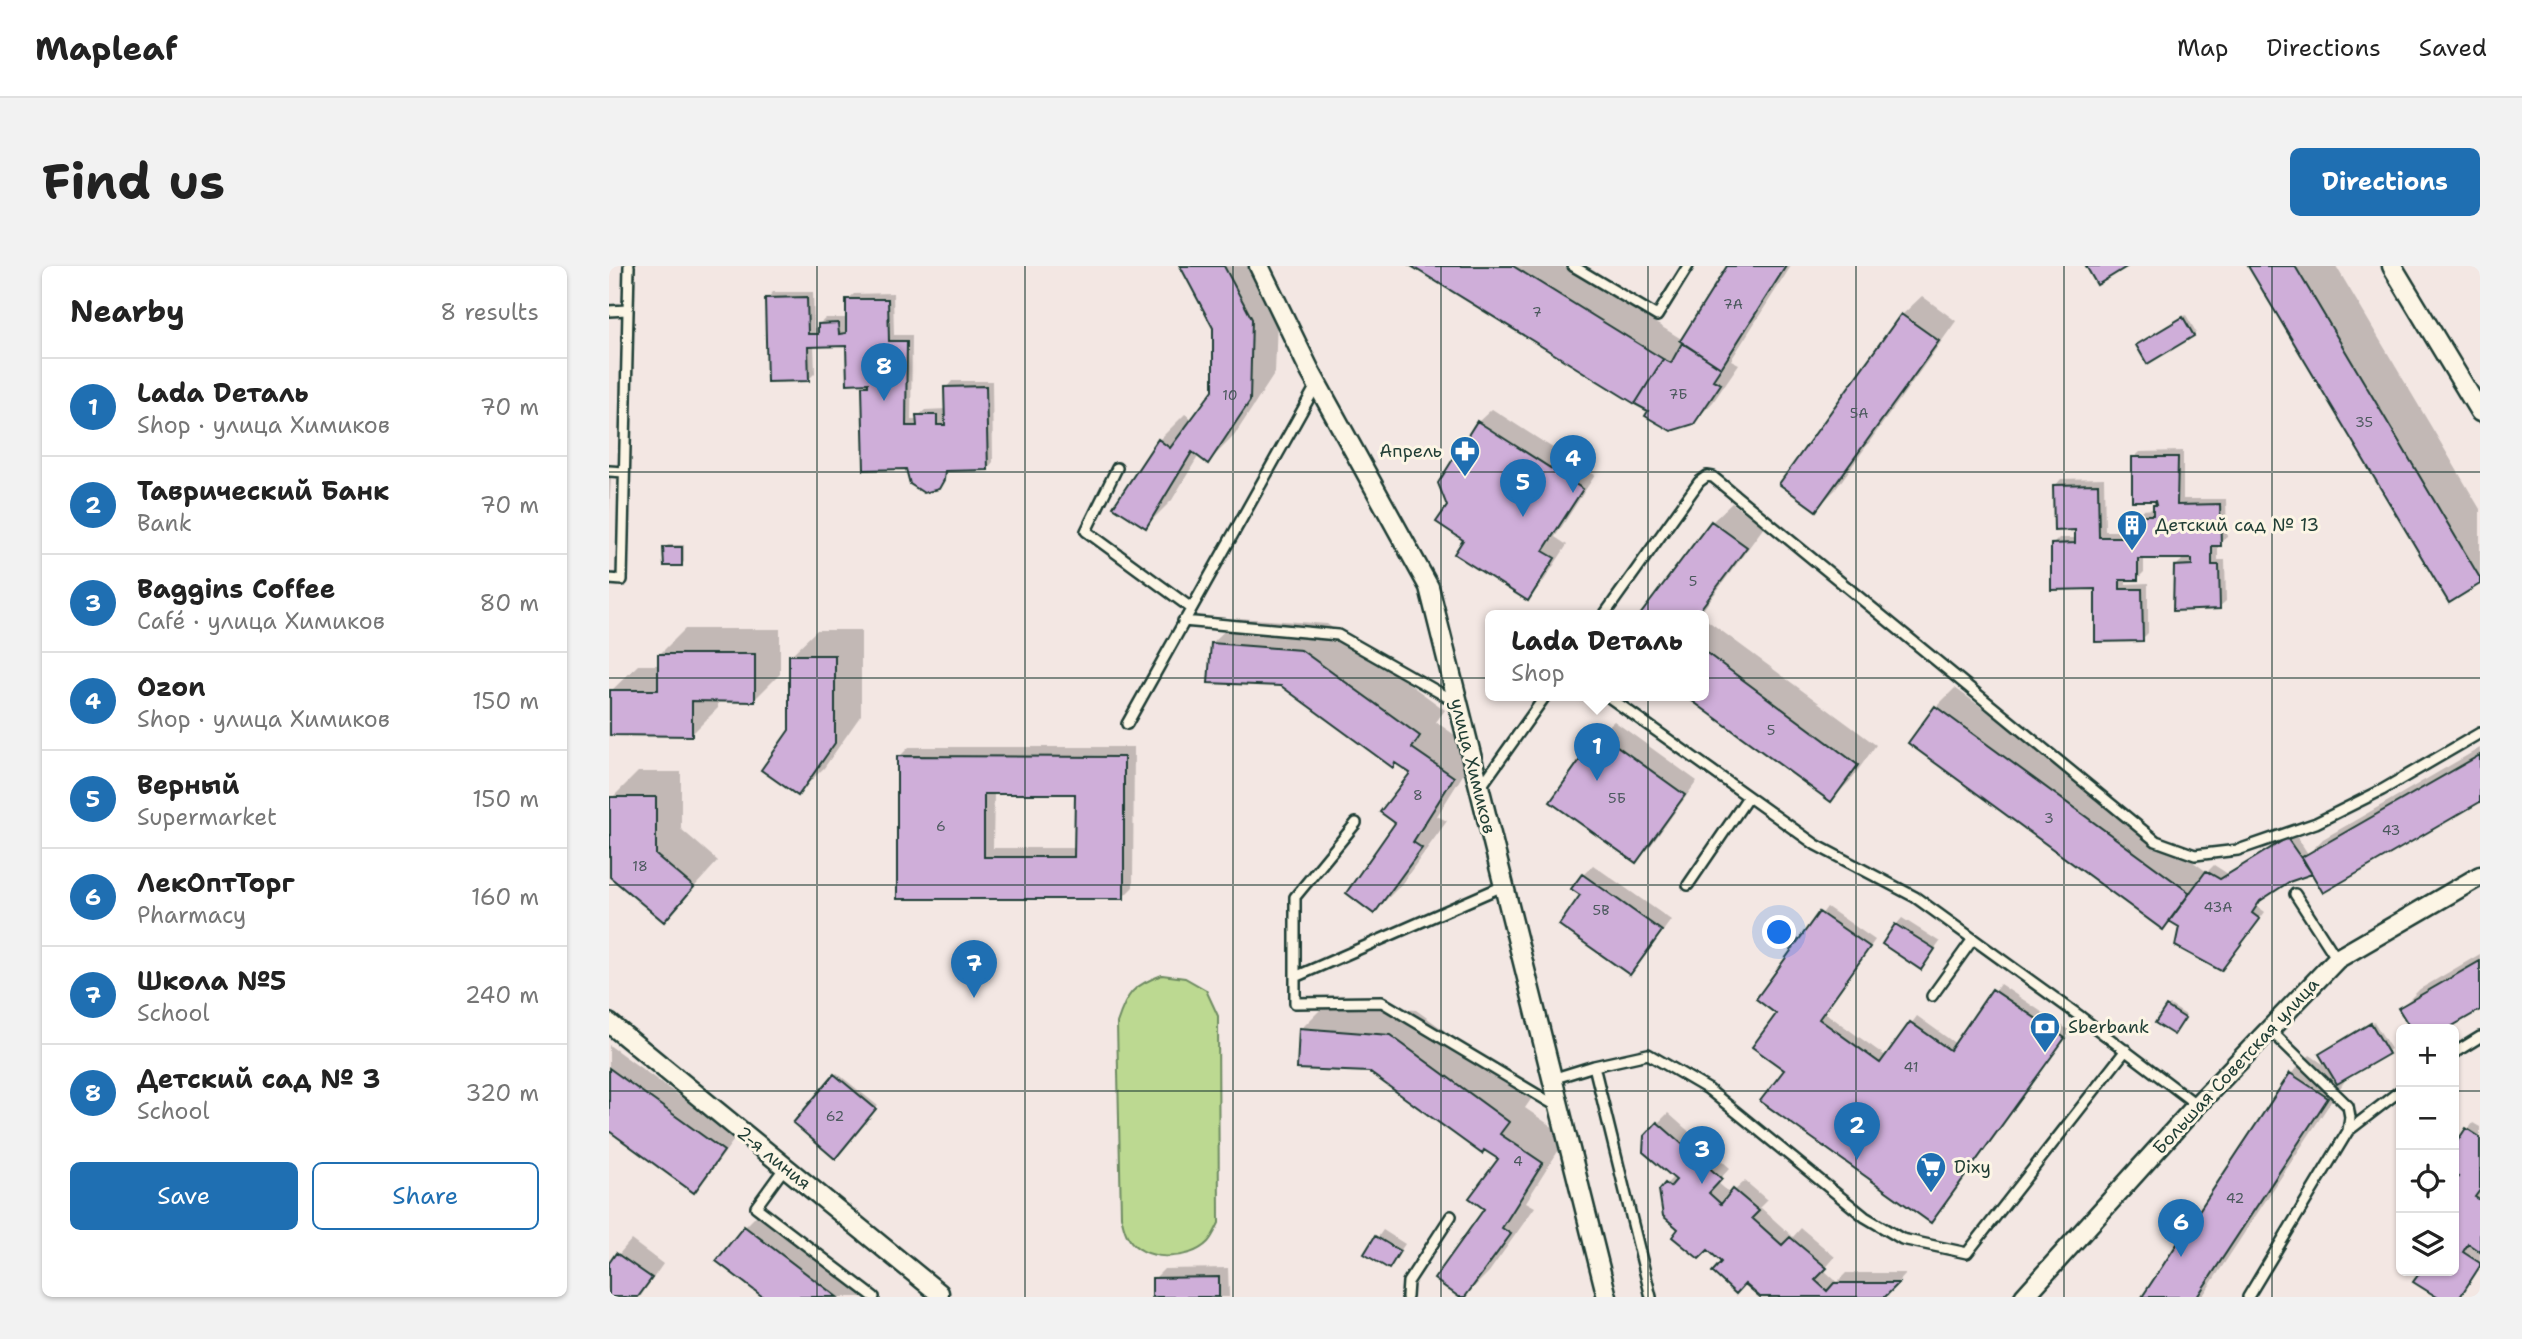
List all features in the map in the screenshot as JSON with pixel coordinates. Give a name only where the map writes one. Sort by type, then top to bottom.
[{"type":"street","name":"улица Химиков","points":[[1259,266],[1317,384],[1429,587],[1607,1297]]},
{"type":"street","points":[[2392,266],[2480,412]]},
{"type":"street","name":"Большая Советская улица","points":[[2024,1297],[2197,1105],[2337,959],[2480,876]]},
{"type":"street","name":"2-я линия","points":[[609,1023],[940,1296]]},
{"type":"lane","points":[[609,579],[622,580],[629,266]]},
{"type":"lane","points":[[1573,266],[1657,316],[1688,266]]},
{"type":"lane","points":[[609,311],[627,310]]},
{"type":"lane","points":[[1127,724],[1317,384]]},
{"type":"lane","points":[[1117,468],[1086,531],[1191,608]]},
{"type":"lane","points":[[609,471],[624,472]]},
{"type":"lane","points":[[1608,610],[1699,481],[1707,476],[1713,477],[2156,841],[2195,855],[2238,850],[2316,823],[2382,790],[2480,733]]},
{"type":"lane","points":[[1183,621],[1338,635],[1458,703]]},
{"type":"lane","points":[[1479,789],[1542,701]]},
{"type":"lane","points":[[1614,701],[1816,845],[1915,897],[2126,1050],[2197,1105]]},
{"type":"lane","points":[[1688,885],[1748,797]]},
{"type":"lane","points":[[1356,823],[1295,897],[1295,1003],[1382,1002],[1559,1108]]},
{"type":"lane","points":[[1295,977],[1503,886]]},
{"type":"lane","points":[[2295,894],[2337,959]]},
{"type":"lane","points":[[1932,996],[1973,939]]},
{"type":"lane","points":[[2269,1029],[2348,1107],[2348,1131]]},
{"type":"lane","points":[[2459,1050],[2480,1037]]},
{"type":"lane","points":[[1552,1079],[1648,1054],[1708,1089],[1865,1217],[1902,1239],[1967,1253],[2126,1050]]},
{"type":"lane","points":[[1594,1066],[1651,1297]]},
{"type":"lane","points":[[2248,1297],[2348,1131],[2396,1094]]},
{"type":"lane","points":[[785,1167],[755,1207],[874,1297]]},
{"type":"lane","points":[[1407,1297],[1408,1282],[1451,1216]]},
{"type":"green space","points":[[1162,975],[1185,978],[1206,990],[1218,1016],[1219,1223],[1200,1249],[1178,1256],[1154,1255],[1134,1245],[1127,1235],[1121,1216],[1117,1023],[1132,992]]},
{"type":"building","points":[[1180,266],[1224,266],[1252,319],[1250,401],[1208,464],[1192,452],[1146,528],[1113,507],[1158,439],[1170,448],[1213,390],[1213,328]]},
{"type":"building","points":[[1411,266],[1513,266],[1663,359],[1635,404]]},
{"type":"building","points":[[1727,266],[1786,266],[1721,368],[1680,341]]},
{"type":"building","points":[[2086,266],[2128,266],[2097,285]]},
{"type":"building","points":[[2248,266],[2295,266],[2480,578],[2480,584],[2449,603]]},
{"type":"building","points":[[807,297],[808,334],[818,334],[818,324],[838,323],[839,334],[846,333],[846,299],[888,299],[889,341],[907,341],[906,426],[917,426],[916,415],[937,415],[937,425],[945,425],[944,387],[986,386],[988,470],[945,471],[939,489],[924,493],[910,484],[906,469],[864,470],[862,386],[868,386],[868,383],[847,384],[846,346],[808,347],[809,381],[767,382],[765,298]]},
{"type":"building","points":[[1901,314],[1939,341],[1816,511],[1779,484]]},
{"type":"building","points":[[2183,317],[2194,336],[2147,364],[2136,345]]},
{"type":"building","points":[[1682,343],[1721,368],[1713,380],[1721,384],[1694,424],[1671,431],[1645,416],[1648,411],[1635,404],[1663,359],[1671,363]]},
{"type":"building","points":[[1477,421],[1583,489],[1543,551],[1555,558],[1528,601],[1454,554],[1463,540],[1436,522],[1447,506],[1438,483]]},
{"type":"building","name":"Детский сад № 13","points":[[2132,457],[2178,457],[2177,505],[2220,504],[2221,546],[2212,546],[2212,565],[2219,565],[2220,609],[2173,611],[2174,566],[2192,565],[2192,559],[2138,559],[2138,580],[2120,580],[2120,589],[2142,589],[2143,641],[2095,642],[2095,589],[2051,590],[2051,544],[2075,543],[2075,530],[2054,531],[2053,485],[2098,484],[2099,537],[2134,537],[2134,515],[2153,515],[2153,505],[2156,505],[2155,501],[2132,501]]},
{"type":"building","points":[[1711,521],[1747,547],[1700,610],[1644,610]]},
{"type":"building","points":[[663,547],[682,547],[682,566],[664,566]]},
{"type":"building","points":[[1211,643],[1301,650],[1420,736],[1412,748],[1454,777],[1413,842],[1422,848],[1374,914],[1346,893],[1395,823],[1380,812],[1410,773],[1395,763],[1393,768],[1281,686],[1208,683]]},
{"type":"building","points":[[658,654],[755,654],[755,702],[692,701],[692,736],[610,735],[610,690],[658,690]]},
{"type":"building","points":[[789,655],[835,655],[835,743],[798,796],[761,770],[789,730]]},
{"type":"building","points":[[1709,655],[1858,765],[1831,802],[1692,701],[1709,701]]},
{"type":"building","points":[[1935,706],[2190,893],[2163,930],[1908,743]]},
{"type":"building","points":[[1599,733],[1685,795],[1636,863],[1550,802]]},
{"type":"building","points":[[2480,755],[2480,802],[2323,893],[2302,857]]},
{"type":"building","points":[[897,756],[1124,757],[1124,899],[897,899]],"holes":[[[984,794],[1075,794],[1074,857],[984,857]]]},
{"type":"building","points":[[610,797],[656,797],[656,855],[694,887],[664,922],[610,877]]},
{"type":"building","points":[[2287,838],[2312,874],[2289,882],[2260,901],[2252,913],[2260,919],[2221,971],[2175,946],[2179,927],[2169,921],[2206,871],[2220,879]]},
{"type":"building","points":[[1582,874],[1662,931],[1630,975],[1559,925],[1580,895],[1571,889]]},
{"type":"building","points":[[1819,912],[1870,947],[1819,1019],[1880,1063],[1910,1022],[1950,1050],[1992,989],[2065,1038],[1931,1223],[1760,1101],[1784,1070],[1752,1047],[1776,1014],[1756,999]]},
{"type":"building","points":[[1895,924],[1935,949],[1921,970],[1882,944]]},
{"type":"building","points":[[2480,961],[2480,1010],[2456,1024],[2408,1024],[2398,1008]]},
{"type":"building","points":[[2166,1006],[2185,1018],[2174,1035],[2155,1023]]},
{"type":"building","points":[[2371,1023],[2389,1054],[2337,1084],[2319,1054]]},
{"type":"building","points":[[1299,1028],[1390,1035],[1509,1122],[1500,1134],[1543,1163],[1502,1228],[1511,1234],[1465,1297],[1459,1297],[1434,1279],[1484,1209],[1469,1198],[1498,1159],[1484,1150],[1482,1154],[1369,1072],[1297,1069]]},
{"type":"building","points":[[609,1068],[724,1151],[694,1193],[609,1131]]},
{"type":"building","points":[[2290,1073],[2328,1098],[2197,1297],[2142,1297]]},
{"type":"building","points":[[834,1074],[876,1109],[835,1159],[793,1123]]},
{"type":"building","points":[[1657,1122],[1722,1179],[1709,1193],[1721,1204],[1733,1189],[1759,1211],[1752,1218],[1782,1245],[1790,1237],[1827,1268],[1815,1280],[1827,1291],[1834,1283],[1899,1283],[1885,1297],[1760,1297],[1745,1284],[1736,1294],[1712,1272],[1721,1262],[1708,1250],[1699,1259],[1672,1237],[1678,1229],[1663,1216],[1659,1190],[1665,1183],[1670,1187],[1676,1180],[1643,1152],[1644,1136]]},
{"type":"building","points":[[2466,1128],[2480,1137],[2480,1190],[2475,1197],[2480,1200],[2480,1252],[2468,1244],[2463,1252],[2480,1263],[2480,1266],[2460,1297],[2437,1297],[2413,1282],[2417,1276],[2459,1276],[2459,1138]]},
{"type":"building","points":[[744,1226],[837,1297],[763,1297],[716,1261]]},
{"type":"building","points":[[1375,1236],[1400,1251],[1389,1269],[1364,1254]]},
{"type":"building","points":[[616,1253],[652,1278],[638,1297],[609,1297],[609,1263]]},
{"type":"building","points":[[1219,1277],[1219,1297],[1152,1297],[1152,1278]]},
{"type":"place","name":"Детский сад № 3","points":[[884,401]]},
{"type":"place","name":"Апрель","points":[[1465,478]]},
{"type":"place","name":"Ozon","points":[[1573,493]]},
{"type":"place","name":"Верный","points":[[1523,517]]},
{"type":"place","name":"Детский сад № 13","points":[[2132,552]]},
{"type":"place","name":"Lada Dеталь","points":[[1597,781]]},
{"type":"place","name":"Школа №5","points":[[974,998]]},
{"type":"place","name":"Sberbank","points":[[2045,1054]]},
{"type":"place","name":"Таврический Банк","points":[[1857,1160]]},
{"type":"place","name":"Baggins Coffee","points":[[1702,1184]]},
{"type":"place","name":"Dixy","points":[[1931,1194]]},
{"type":"place","name":"ЛекОптТорг","points":[[2181,1257]]}]
